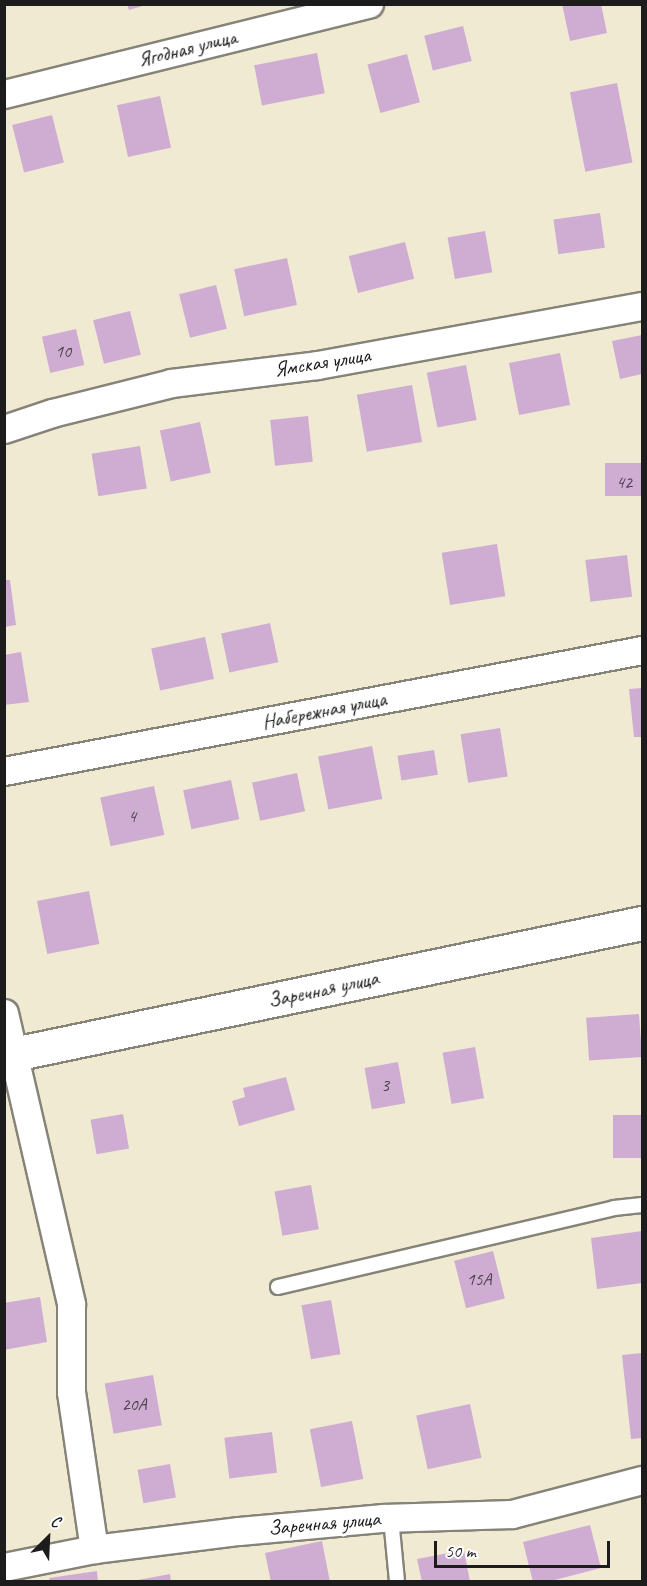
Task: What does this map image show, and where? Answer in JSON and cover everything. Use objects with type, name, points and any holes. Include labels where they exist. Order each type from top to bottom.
[{"type":"street","name":"Ягодная улица","points":[[4,94],[369,4]]},
{"type":"street","name":"Ямская улица","points":[[4,429],[51,413],[171,383],[317,365],[642,306]]},
{"type":"street","name":"Набережная улица","points":[[4,771],[642,650]]},
{"type":"street","name":"Заречная улица","points":[[9,1055],[642,923]]},
{"type":"street","points":[[4,1013],[9,1055],[71,1304],[71,1392],[94,1549]]},
{"type":"street","name":"Заречная улица","points":[[4,1567],[94,1549],[239,1531],[391,1518],[512,1514],[642,1480]]},
{"type":"lane","points":[[278,1287],[603,1211],[642,1205]]},
{"type":"lane","points":[[391,1518],[397,1581]]},
{"type":"building","points":[[127,4],[146,4],[146,5],[129,10]]},
{"type":"building","points":[[562,4],[601,4],[607,33],[570,41]]},
{"type":"building","points":[[463,26],[472,61],[433,71],[424,36]]},
{"type":"building","points":[[317,53],[325,93],[262,105],[254,65]]},
{"type":"building","points":[[407,54],[420,102],[380,113],[367,65]]},
{"type":"building","points":[[617,83],[632,163],[585,172],[570,92]]},
{"type":"building","points":[[160,96],[171,148],[128,157],[117,105]]},
{"type":"building","points":[[52,115],[64,163],[24,172],[12,125]]},
{"type":"building","points":[[600,213],[605,248],[558,254],[553,220]]},
{"type":"building","points":[[485,231],[492,272],[455,279],[448,238]]},
{"type":"building","points":[[405,242],[414,279],[358,293],[349,256]]},
{"type":"building","points":[[287,258],[297,305],[244,316],[234,269]]},
{"type":"building","points":[[216,285],[227,329],[190,338],[179,294]]},
{"type":"building","points":[[130,311],[141,355],[104,364],[93,320]]},
{"type":"building","points":[[76,329],[84,365],[50,373],[42,337]]},
{"type":"building","points":[[642,335],[642,374],[620,379],[612,341]]},
{"type":"building","points":[[560,353],[570,405],[519,415],[509,363]]},
{"type":"building","points":[[466,365],[477,420],[437,428],[427,373]]},
{"type":"building","points":[[412,385],[422,442],[367,452],[357,395]]},
{"type":"building","points":[[308,416],[313,462],[275,466],[270,420]]},
{"type":"building","points":[[200,422],[211,473],[171,481],[160,431]]},
{"type":"building","points":[[140,446],[147,488],[98,496],[92,454]]},
{"type":"building","points":[[605,463],[642,463],[642,496],[605,496]]},
{"type":"building","points":[[497,544],[505,596],[450,605],[442,553]]},
{"type":"building","points":[[627,555],[632,597],[590,602],[585,560]]},
{"type":"building","points":[[4,580],[10,580],[16,625],[4,627]]},
{"type":"building","points":[[270,623],[278,662],[229,673],[221,633]]},
{"type":"building","points":[[205,637],[214,679],[160,690],[151,648]]},
{"type":"building","points":[[21,652],[29,702],[4,705],[4,655]]},
{"type":"building","points":[[642,688],[642,737],[634,737],[629,689]]},
{"type":"building","points":[[500,728],[508,776],[468,783],[460,734]]},
{"type":"building","points":[[372,746],[382,799],[328,810],[318,756]]},
{"type":"building","points":[[434,750],[438,775],[401,780],[397,756]]},
{"type":"building","points":[[297,773],[305,811],[260,821],[252,783]]},
{"type":"building","points":[[231,780],[239,819],[191,829],[183,790]]},
{"type":"building","points":[[154,786],[164,835],[111,846],[100,797]]},
{"type":"building","points":[[89,891],[99,944],[47,954],[37,901]]},
{"type":"building","points":[[639,1014],[642,1057],[589,1061],[586,1018]]},
{"type":"building","points":[[475,1047],[484,1098],[452,1104],[443,1053]]},
{"type":"building","points":[[398,1062],[405,1103],[372,1109],[365,1068]]},
{"type":"building","points":[[286,1077],[295,1110],[239,1126],[232,1101],[245,1097],[243,1088]]},
{"type":"building","points":[[123,1114],[129,1148],[97,1154],[91,1120]]},
{"type":"building","points":[[613,1115],[642,1115],[642,1158],[613,1158]]},
{"type":"building","points":[[311,1185],[319,1229],[282,1236],[275,1191]]},
{"type":"building","points":[[642,1231],[642,1283],[597,1289],[591,1238]]},
{"type":"building","points":[[493,1251],[505,1299],[466,1308],[454,1261]]},
{"type":"building","points":[[40,1297],[47,1342],[4,1350],[4,1303]]},
{"type":"building","points":[[331,1300],[341,1354],[311,1359],[301,1305]]},
{"type":"building","points":[[642,1353],[642,1438],[631,1439],[622,1355]]},
{"type":"building","points":[[153,1375],[162,1425],[114,1434],[105,1384]]},
{"type":"building","points":[[470,1404],[481,1458],[428,1469],[416,1415]]},
{"type":"building","points":[[352,1421],[363,1479],[321,1487],[310,1429]]},
{"type":"building","points":[[272,1432],[277,1473],[229,1479],[224,1438]]},
{"type":"building","points":[[170,1464],[176,1497],[143,1503],[138,1470]]},
{"type":"building","points":[[590,1525],[601,1568],[547,1582],[533,1582],[523,1542]]},
{"type":"building","points":[[322,1541],[330,1582],[271,1582],[265,1553]]},
{"type":"building","points":[[464,1550],[470,1582],[422,1582],[417,1559]]},
{"type":"building","points":[[97,1571],[98,1582],[50,1582],[49,1578]]},
{"type":"building","points":[[170,1574],[171,1582],[138,1582],[138,1580]]}]
